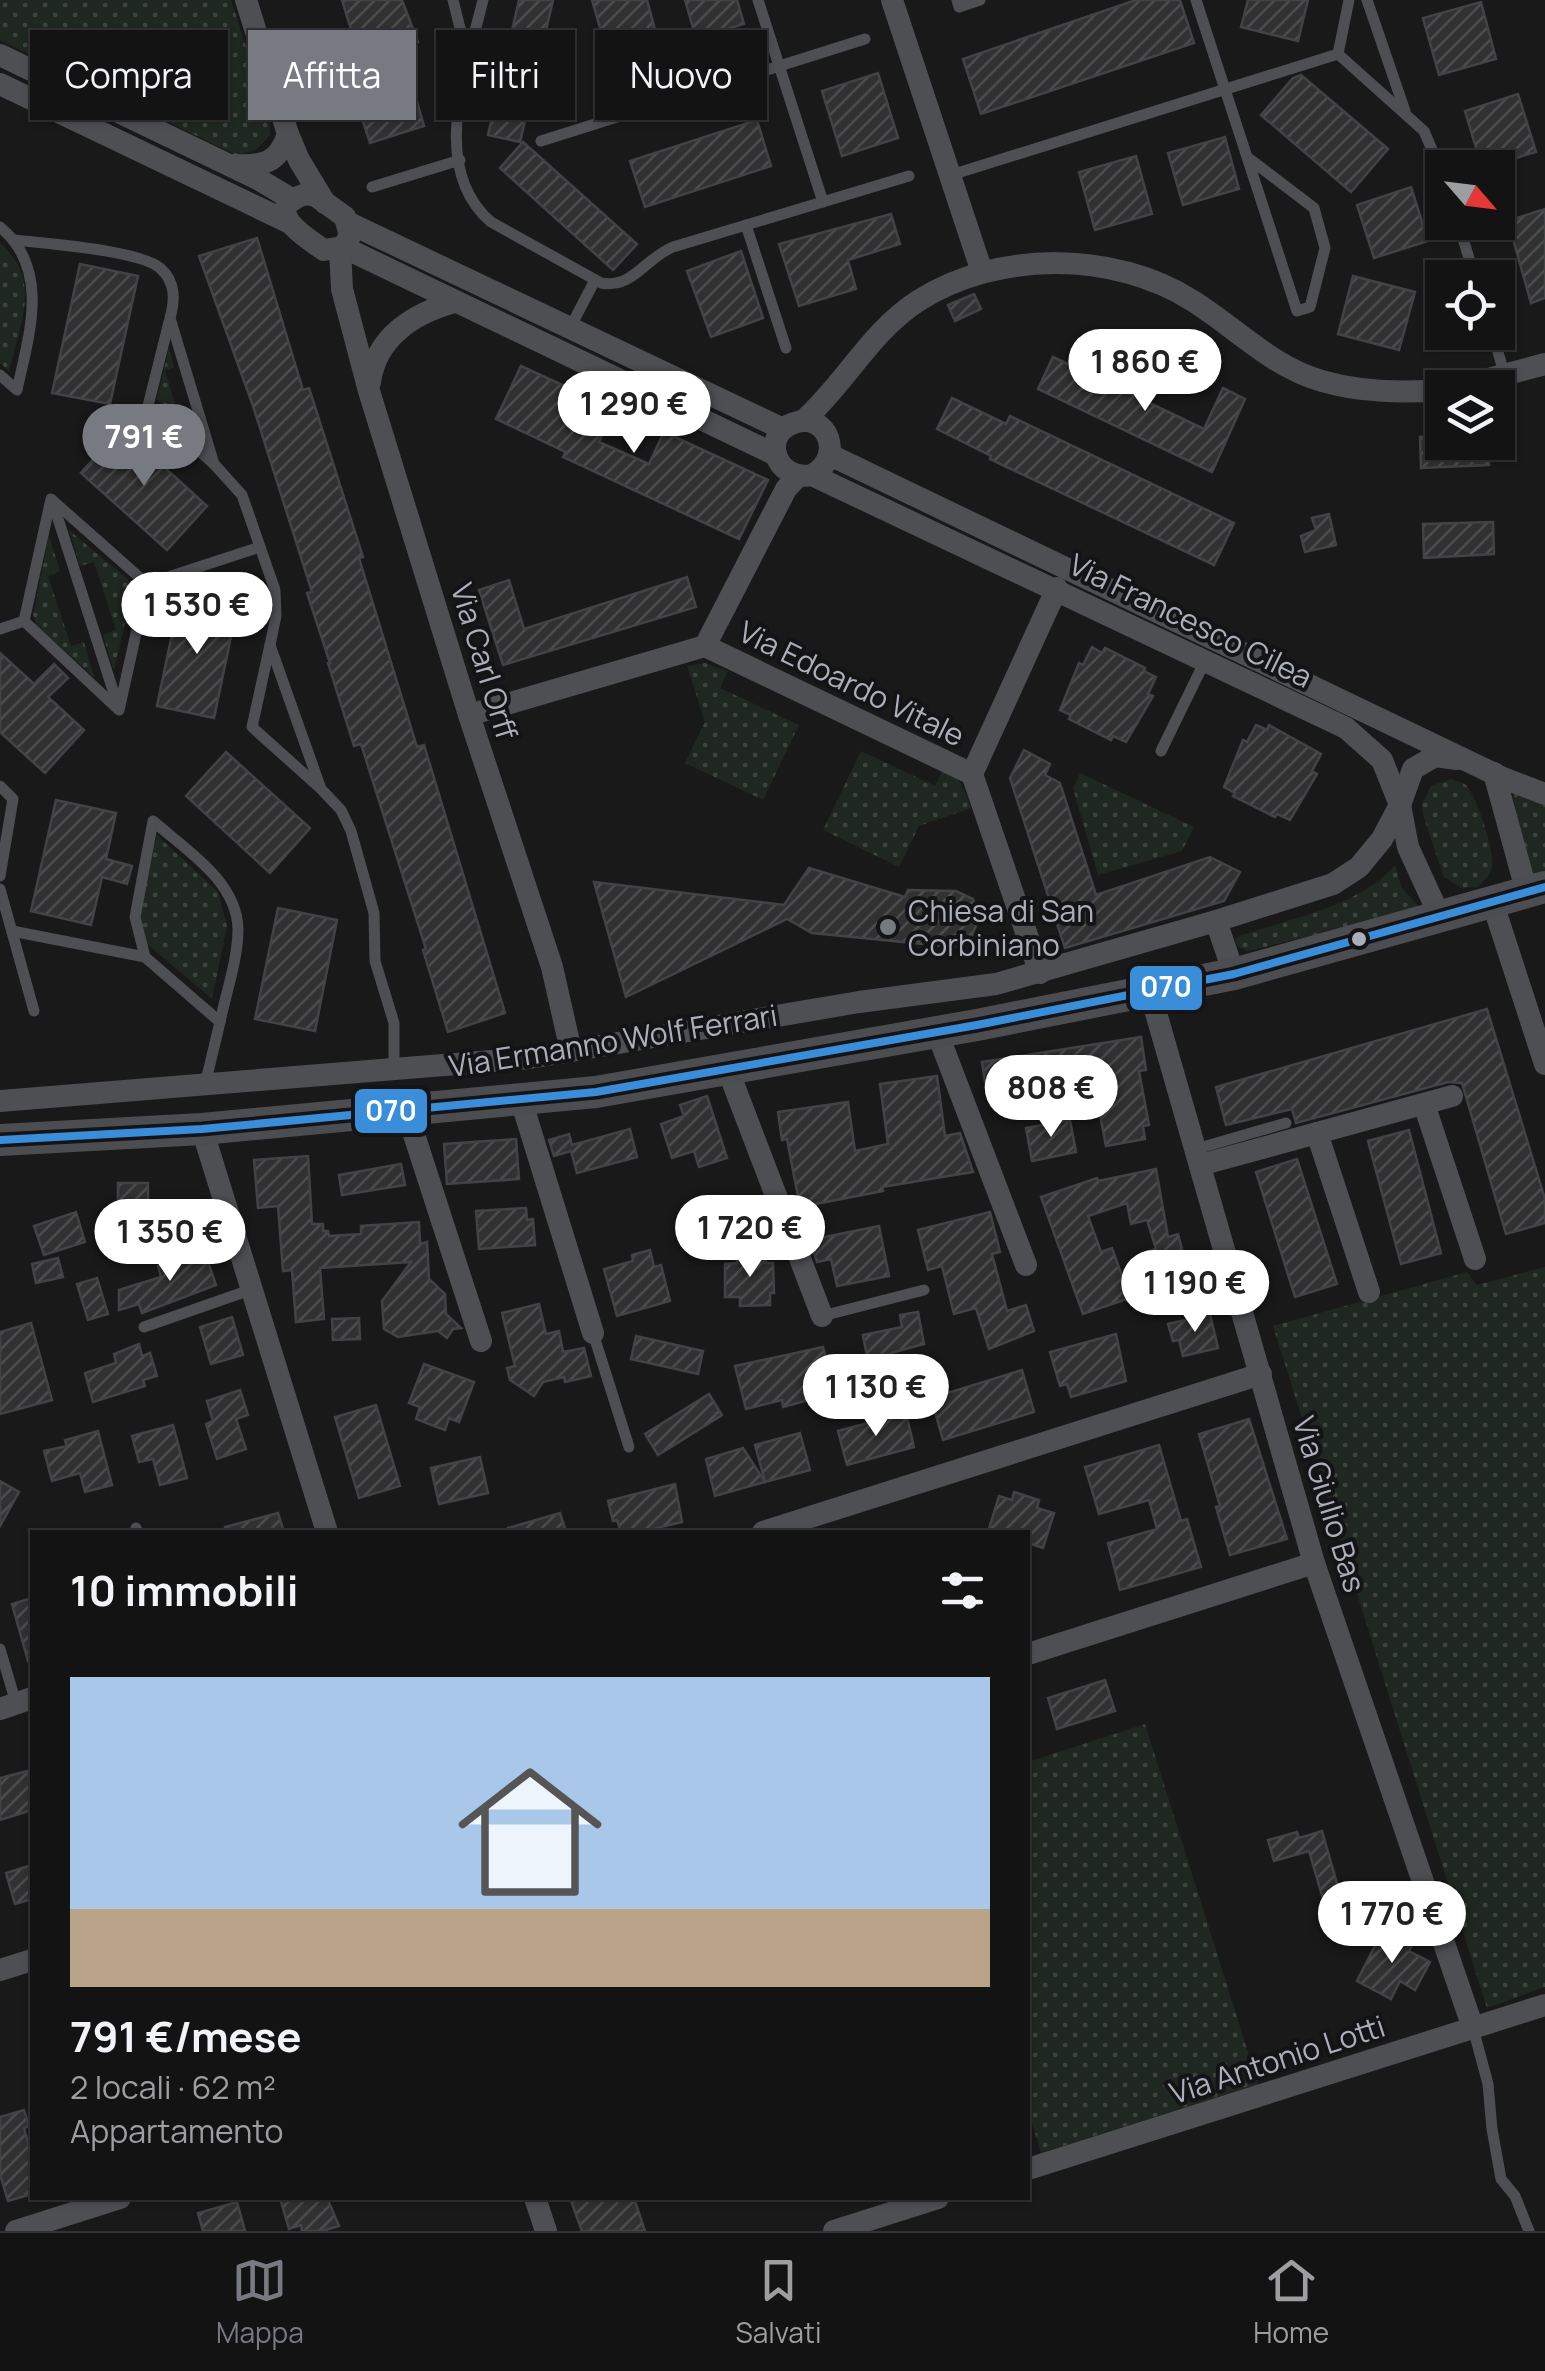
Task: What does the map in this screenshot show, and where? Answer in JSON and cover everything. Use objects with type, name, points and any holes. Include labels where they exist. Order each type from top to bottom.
[{"type":"street","points":[[246,0],[288,134],[326,203]]},
{"type":"street","points":[[892,0],[982,272]]},
{"type":"street","name":"Via Francesco Cilea","points":[[0,55],[229,164],[292,206],[295,231],[456,302],[791,473],[1057,588],[1346,728],[1382,760],[1400,805],[1408,846],[1441,919]]},
{"type":"street","name":"Via Francesco Cilea","points":[[0,84],[292,206]]},
{"type":"street","points":[[229,164],[258,166],[269,162],[280,153],[288,134]]},
{"type":"street","points":[[292,206],[299,160]]},
{"type":"street","name":"Via Francesco Cilea","points":[[292,206],[311,194],[348,222],[570,328],[803,426]]},
{"type":"street","points":[[333,247],[350,236],[348,222]]},
{"type":"street","name":"Via Carl Orff","points":[[333,247],[369,391],[548,952],[572,1051]]},
{"type":"street","points":[[791,473],[775,446],[803,426],[872,339],[896,317],[920,299],[982,272],[1034,264],[1119,269],[1155,280],[1190,299],[1277,362],[1321,381],[1386,392],[1425,391]]},
{"type":"street","points":[[369,391],[377,354],[388,340],[419,315],[456,302]]},
{"type":"street","points":[[1515,373],[1545,364]]},
{"type":"street","points":[[791,473],[820,470],[830,455],[831,446],[803,426]]},
{"type":"street","name":"Via Francesco Cilea","points":[[830,455],[1465,760],[1545,794]]},
{"type":"street","points":[[470,715],[705,646],[791,473]]},
{"type":"street","points":[[1040,973],[972,774],[1057,588]]},
{"type":"street","name":"Via Edoardo Vitale","points":[[705,646],[972,774]]},
{"type":"street","name":"Via Ermanno Wolf Ferrari","points":[[0,1101],[494,1062],[859,1002],[996,984],[1333,884],[1359,867],[1382,839],[1413,769],[1436,756],[1465,760]]},
{"type":"street","points":[[1494,773],[1536,890]]},
{"type":"street","name":"Via Ermanno Wolf Ferrari","points":[[0,1140],[202,1129],[596,1092],[937,1032],[1234,974],[1536,890]]},
{"type":"street","points":[[1493,904],[1545,1064]]},
{"type":"street","points":[[1216,921],[1234,974]]},
{"type":"street","name":"Via Giulio Bas","points":[[1150,992],[1314,1562],[1473,2028]]},
{"type":"street","points":[[937,1032],[1026,1265]]},
{"type":"street","points":[[728,1070],[822,1316]]},
{"type":"street","points":[[1198,1157],[1318,1133],[1452,1096]]},
{"type":"street","points":[[521,1100],[592,1334]]},
{"type":"street","points":[[1424,1104],[1474,1259]]},
{"type":"street","points":[[406,1110],[481,1341]]},
{"type":"street","points":[[202,1129],[326,1530]]},
{"type":"street","points":[[1318,1133],[1369,1292]]},
{"type":"street","points":[[769,1530],[1261,1374]]},
{"type":"street","points":[[1030,1653],[1314,1562]]},
{"type":"street","points":[[0,1970],[30,1961]]},
{"type":"street","name":"Via Antonio Lotti","points":[[1030,2168],[1545,2005]]},
{"type":"street","points":[[16,2231],[114,2200]]},
{"type":"street","points":[[537,2200],[546,2231]]},
{"type":"street","points":[[834,2231],[932,2200]]},
{"type":"lane","points":[[453,0],[460,30]]},
{"type":"lane","points":[[475,30],[482,0]]},
{"type":"lane","points":[[758,0],[823,202]]},
{"type":"lane","points":[[957,0],[959,7],[980,0]]},
{"type":"lane","points":[[1196,0],[1297,311],[1310,307],[1326,248],[1314,208],[1247,156]]},
{"type":"lane","points":[[1203,20],[1208,0]]},
{"type":"lane","points":[[1338,54],[1349,0]]},
{"type":"lane","points":[[1366,0],[1406,115]]},
{"type":"lane","points":[[541,141],[865,40]]},
{"type":"lane","points":[[950,175],[1338,54]]},
{"type":"lane","points":[[1338,54],[1424,131],[1432,150]]},
{"type":"lane","points":[[456,120],[455,140],[469,192],[484,216],[609,285],[626,282],[664,250],[909,176]]},
{"type":"lane","points":[[372,187],[460,160]]},
{"type":"lane","points":[[746,225],[786,348]]},
{"type":"lane","points":[[0,227],[16,240],[148,261],[160,269],[172,286],[174,302],[148,406],[238,489],[260,547],[278,603],[252,727],[321,789],[348,824],[372,906],[374,961],[395,1030],[394,1070]]},
{"type":"lane","points":[[0,374],[17,390],[33,314],[33,286],[16,240]]},
{"type":"lane","points":[[570,328],[595,280]]},
{"type":"lane","points":[[170,318],[214,464]]},
{"type":"lane","points":[[52,499],[146,584]]},
{"type":"lane","points":[[24,621],[52,499]]},
{"type":"lane","points":[[52,499],[120,710]]},
{"type":"lane","points":[[146,584],[260,547]]},
{"type":"lane","points":[[120,710],[146,584]]},
{"type":"lane","points":[[24,621],[120,710]]},
{"type":"lane","points":[[0,629],[24,621]]},
{"type":"lane","points":[[270,645],[321,789]]},
{"type":"lane","points":[[1161,751],[1206,660]]},
{"type":"lane","points":[[0,786],[13,799],[0,876]]},
{"type":"lane","points":[[145,957],[135,916],[153,821],[217,879],[233,903],[238,936],[205,1084]]},
{"type":"lane","points":[[0,890],[34,1011]]},
{"type":"lane","points":[[12,931],[145,957],[220,1022]]},
{"type":"lane","points":[[1198,1157],[1286,1123]]},
{"type":"lane","points":[[144,1327],[250,1290]]},
{"type":"lane","points":[[822,1316],[924,1290]]},
{"type":"lane","points":[[592,1334],[630,1447]]},
{"type":"lane","points":[[0,1649],[16,1703]]},
{"type":"lane","points":[[1473,2028],[1488,2084],[1501,2179],[1515,2196],[1529,2231]]},
{"type":"shaded area","points":[[0,0],[231,0],[248,52],[248,120],[270,120],[270,135],[257,149],[238,156],[164,120],[228,120],[228,30],[30,30],[30,55],[0,40]]},
{"type":"shaded area","points":[[0,243],[13,257],[25,288],[9,371],[0,363]]},
{"type":"shaded area","points":[[169,348],[174,367],[165,371],[180,420],[192,417],[197,437],[157,399]]},
{"type":"shaded area","points":[[69,530],[130,581],[132,592],[114,671],[103,635],[116,630],[94,562],[80,566]]},
{"type":"shaded area","points":[[49,536],[60,571],[48,576],[71,646],[84,642],[94,677],[37,626],[33,615]]},
{"type":"shaded area","points":[[705,663],[728,671],[720,688],[799,725],[763,800],[685,763],[705,722],[687,666]]},
{"type":"shaded area","points":[[861,751],[935,786],[943,769],[949,772],[958,780],[971,808],[919,826],[899,867],[823,830]]},
{"type":"shaded area","points":[[1080,773],[1194,827],[1182,851],[1098,875],[1073,788]]},
{"type":"shaded area","points":[[1451,779],[1470,791],[1488,838],[1492,868],[1478,887],[1461,888],[1444,877],[1423,815],[1422,804],[1431,786]]},
{"type":"shaded area","points":[[1515,794],[1545,802],[1545,880],[1532,884],[1513,797]]},
{"type":"shaded area","points":[[157,835],[218,892],[227,926],[212,999],[146,943],[138,916]]},
{"type":"shaded area","points":[[1395,865],[1402,888],[1422,910],[1247,951],[1237,946],[1239,936],[1344,901],[1381,879]]},
{"type":"shaded area","points":[[1545,1267],[1545,1987],[1487,2008],[1273,1326],[1467,1272],[1477,1285]]},
{"type":"shaded area","points":[[1145,1724],[1258,2084],[1041,2153],[1030,2117],[1030,1761]]},
{"type":"building","points":[[342,0],[402,0],[413,30],[351,30]]},
{"type":"building","points":[[519,0],[553,0],[546,30],[512,30]]},
{"type":"building","points":[[592,0],[647,0],[655,30],[601,30]]},
{"type":"building","points":[[685,0],[737,0],[744,24],[723,30],[694,30]]},
{"type":"building","points":[[1136,0],[1180,0],[1194,43],[981,114],[963,59]]},
{"type":"building","points":[[1248,0],[1308,0],[1298,41],[1241,27]]},
{"type":"building","points":[[1481,2],[1496,59],[1439,75],[1423,18]]},
{"type":"building","points":[[878,73],[898,138],[842,156],[822,91]]},
{"type":"building","points":[[1301,75],[1388,149],[1351,192],[1261,115],[1293,78]]},
{"type":"building","points":[[1518,94],[1536,152],[1515,158],[1515,150],[1477,150],[1465,111]]},
{"type":"building","points":[[416,99],[424,126],[370,143],[363,120],[416,120]]},
{"type":"building","points":[[491,120],[525,120],[520,142],[488,135]]},
{"type":"building","points":[[757,120],[771,166],[645,207],[630,161]]},
{"type":"building","points":[[1225,137],[1239,189],[1183,205],[1168,153]]},
{"type":"building","points":[[523,142],[637,244],[613,270],[500,168]]},
{"type":"building","points":[[1136,156],[1152,214],[1095,230],[1079,172]]},
{"type":"building","points":[[1411,187],[1428,241],[1374,258],[1357,205]]},
{"type":"building","points":[[1545,209],[1545,298],[1531,303],[1513,240],[1515,219]]},
{"type":"building","points":[[891,214],[900,244],[848,260],[856,289],[799,306],[779,244]]},
{"type":"building","points":[[257,238],[303,390],[309,388],[363,557],[359,558],[417,747],[424,745],[505,1013],[448,1032],[361,744],[354,746],[328,663],[307,593],[312,592],[253,406],[199,256]]},
{"type":"building","points":[[741,251],[763,318],[711,337],[687,271]]},
{"type":"building","points":[[80,264],[138,276],[110,404],[52,393]]},
{"type":"building","points":[[1353,276],[1415,292],[1399,350],[1338,334]]},
{"type":"building","points":[[974,294],[981,309],[955,321],[948,305]]},
{"type":"building","points":[[1053,357],[1204,429],[1223,388],[1245,399],[1212,472],[1038,389]]},
{"type":"building","points":[[521,366],[582,394],[579,402],[611,416],[599,442],[649,464],[664,432],[768,480],[739,539],[563,457],[566,452],[496,419]]},
{"type":"building","points":[[952,398],[1006,424],[1010,416],[1234,523],[1214,565],[990,459],[991,456],[937,429]]},
{"type":"building","points":[[121,428],[207,506],[167,550],[81,473]]},
{"type":"building","points":[[1420,437],[1425,437],[1425,460],[1489,460],[1489,465],[1421,468]]},
{"type":"building","points":[[1329,514],[1336,545],[1305,552],[1301,536],[1316,530],[1312,518]]},
{"type":"building","points":[[1493,522],[1494,554],[1424,558],[1423,524]]},
{"type":"building","points":[[687,577],[696,607],[503,665],[479,590],[509,580],[524,629]]},
{"type":"building","points":[[180,596],[237,608],[214,718],[157,706]]},
{"type":"building","points":[[1092,647],[1102,653],[1105,648],[1156,677],[1148,694],[1153,696],[1126,742],[1113,736],[1111,740],[1069,719],[1071,715],[1060,710],[1079,663],[1083,665]]},
{"type":"building","points":[[0,653],[34,684],[54,664],[68,678],[48,697],[84,730],[45,773],[0,732]]},
{"type":"building","points":[[1256,725],[1267,730],[1269,725],[1321,754],[1312,771],[1317,774],[1290,820],[1277,814],[1275,817],[1233,796],[1235,793],[1224,787],[1243,740],[1247,742]]},
{"type":"building","points":[[1024,750],[1050,764],[1045,775],[1060,783],[1096,895],[1210,857],[1240,872],[1224,901],[1065,948],[1010,778]]},
{"type":"building","points":[[226,752],[310,828],[270,873],[186,796]]},
{"type":"building","points":[[56,800],[116,813],[106,859],[132,866],[127,884],[102,877],[91,925],[31,911]]},
{"type":"building","name":"Chiesa di San Corbiniano","points":[[809,868],[905,897],[908,890],[956,891],[973,899],[978,921],[969,943],[953,947],[812,933],[787,919],[626,997],[594,882],[784,905]]},
{"type":"building","points":[[278,908],[337,920],[315,1031],[255,1019]]},
{"type":"building","points":[[1487,1009],[1545,1199],[1545,1223],[1506,1234],[1462,1083],[1448,1082],[1296,1123],[1292,1109],[1226,1125],[1216,1087]]},
{"type":"building","points":[[1141,1037],[1146,1070],[1139,1071],[1149,1125],[1143,1126],[1145,1139],[1106,1146],[1093,1078],[987,1095],[982,1062]]},
{"type":"building","points":[[937,1076],[945,1136],[960,1133],[973,1172],[882,1187],[883,1191],[800,1207],[778,1112],[848,1102],[855,1151],[888,1144],[880,1084]]},
{"type":"building","points":[[707,1096],[727,1158],[699,1167],[694,1151],[672,1158],[661,1124],[684,1116],[680,1105]]},
{"type":"building","points":[[1070,1120],[1076,1152],[1032,1161],[1026,1128]]},
{"type":"building","points":[[630,1129],[637,1157],[577,1173],[571,1151],[554,1156],[549,1140],[569,1134],[572,1145]]},
{"type":"building","points":[[1409,1130],[1441,1253],[1401,1264],[1368,1141]]},
{"type":"building","points":[[516,1139],[519,1179],[447,1184],[444,1144]]},
{"type":"building","points":[[308,1156],[312,1224],[323,1224],[323,1231],[328,1231],[329,1236],[361,1234],[361,1226],[419,1222],[420,1244],[427,1242],[429,1279],[445,1294],[446,1314],[461,1328],[453,1329],[447,1338],[438,1331],[398,1337],[384,1329],[382,1301],[411,1262],[320,1268],[324,1319],[296,1322],[292,1270],[283,1271],[278,1206],[258,1208],[254,1160]]},
{"type":"building","points":[[1297,1159],[1337,1284],[1295,1297],[1256,1172]]},
{"type":"building","points":[[401,1164],[405,1185],[342,1195],[339,1175]]},
{"type":"building","points":[[1156,1169],[1168,1237],[1178,1234],[1190,1280],[1155,1289],[1146,1252],[1156,1249],[1147,1220],[1131,1224],[1127,1203],[1088,1216],[1101,1252],[1112,1248],[1130,1298],[1083,1314],[1041,1197],[1097,1178],[1098,1181]]},
{"type":"building","points":[[118,1183],[148,1183],[148,1206],[175,1206],[175,1240],[118,1240]]},
{"type":"building","points":[[526,1208],[527,1220],[533,1219],[535,1245],[479,1249],[476,1211]]},
{"type":"building","points":[[76,1212],[85,1242],[44,1255],[34,1226]]},
{"type":"building","points":[[990,1212],[1000,1252],[992,1254],[1007,1311],[1026,1305],[1034,1331],[989,1349],[976,1308],[954,1314],[942,1266],[928,1270],[918,1230]]},
{"type":"building","points":[[879,1226],[889,1276],[837,1286],[831,1259],[817,1262],[810,1240]]},
{"type":"building","points":[[204,1250],[216,1285],[142,1313],[139,1304],[119,1310],[119,1290],[161,1277],[158,1266]]},
{"type":"building","points":[[650,1250],[654,1267],[661,1265],[670,1301],[617,1316],[604,1269],[633,1261],[632,1255]]},
{"type":"building","points":[[766,1254],[766,1263],[773,1263],[774,1293],[770,1293],[770,1305],[740,1306],[740,1297],[725,1297],[725,1264],[737,1263],[737,1255]]},
{"type":"building","points":[[58,1258],[63,1277],[36,1283],[32,1264]]},
{"type":"building","points":[[97,1278],[108,1314],[88,1320],[77,1284]]},
{"type":"building","points":[[539,1304],[546,1334],[559,1331],[563,1352],[584,1348],[591,1376],[543,1382],[534,1396],[510,1380],[507,1368],[515,1366],[502,1313]]},
{"type":"building","points":[[918,1312],[924,1344],[891,1353],[895,1368],[870,1373],[863,1335],[902,1327],[900,1315]]},
{"type":"building","points":[[1210,1314],[1218,1348],[1183,1356],[1179,1340],[1173,1341],[1168,1324]]},
{"type":"building","points":[[232,1317],[243,1355],[211,1364],[200,1327]]},
{"type":"building","points":[[359,1318],[360,1339],[333,1340],[332,1319]]},
{"type":"building","points":[[31,1323],[52,1400],[0,1414],[0,1332]]},
{"type":"building","points":[[1116,1334],[1126,1381],[1071,1397],[1067,1384],[1060,1386],[1050,1352]]},
{"type":"building","points":[[636,1336],[703,1351],[698,1374],[631,1359]]},
{"type":"building","points":[[139,1344],[142,1356],[150,1353],[157,1376],[143,1380],[145,1386],[93,1402],[85,1373],[116,1363],[114,1354]]},
{"type":"building","points":[[823,1347],[835,1393],[783,1407],[782,1400],[746,1409],[735,1366]]},
{"type":"building","points":[[424,1364],[474,1382],[459,1422],[449,1418],[445,1430],[416,1419],[420,1407],[409,1403]]},
{"type":"building","points":[[1022,1370],[1034,1412],[943,1440],[931,1398]]},
{"type":"building","points":[[240,1390],[248,1415],[236,1419],[246,1449],[217,1459],[206,1424],[213,1421],[207,1401]]},
{"type":"building","points":[[709,1394],[722,1415],[658,1455],[645,1434]]},
{"type":"building","points":[[376,1405],[400,1486],[359,1498],[335,1417]]},
{"type":"building","points":[[906,1413],[914,1447],[847,1465],[838,1431]]},
{"type":"building","points":[[1249,1419],[1287,1539],[1230,1555],[1199,1434]]},
{"type":"building","points":[[173,1425],[187,1478],[160,1485],[153,1459],[139,1462],[132,1436]]},
{"type":"building","points":[[98,1431],[112,1485],[85,1492],[80,1473],[52,1481],[44,1451],[67,1446],[65,1440]]},
{"type":"building","points":[[800,1433],[810,1470],[765,1482],[755,1445]]},
{"type":"building","points":[[1159,1445],[1181,1521],[1187,1519],[1201,1567],[1120,1590],[1108,1543],[1157,1529],[1149,1500],[1099,1514],[1085,1467]]},
{"type":"building","points":[[743,1448],[765,1482],[715,1496],[706,1459]]},
{"type":"building","points":[[480,1457],[488,1493],[439,1504],[431,1468]]},
{"type":"building","points":[[0,1481],[19,1492],[0,1526]]},
{"type":"building","points":[[675,1484],[682,1522],[649,1530],[620,1530],[617,1520],[613,1521],[608,1501]]},
{"type":"building","points":[[1014,1492],[1039,1500],[1037,1508],[1054,1513],[1043,1548],[1030,1544],[1030,1530],[989,1530],[999,1496],[1012,1500]]},
{"type":"building","points":[[278,1513],[283,1530],[226,1530],[225,1527]]},
{"type":"building","points":[[560,1513],[565,1530],[508,1530]]},
{"type":"building","points":[[30,1599],[30,1660],[28,1661],[12,1604]]},
{"type":"building","points":[[1105,1680],[1115,1711],[1057,1729],[1048,1698]]},
{"type":"building","points":[[27,1771],[30,1811],[0,1820],[0,1778]]},
{"type":"building","points":[[1322,1831],[1340,1894],[1323,1899],[1309,1851],[1274,1861],[1268,1840],[1297,1832],[1299,1838]]},
{"type":"building","points":[[30,1866],[30,1900],[15,1904],[6,1873]]},
{"type":"building","points":[[1356,1901],[1359,1916],[1338,1921],[1335,1906]]},
{"type":"building","points":[[1383,1930],[1412,1945],[1409,1951],[1430,1962],[1415,1990],[1400,1981],[1391,1999],[1357,1981]]},
{"type":"building","points":[[24,2110],[29,2126],[24,2128],[30,2150],[30,2195],[8,2201],[0,2174],[0,2117]]},
{"type":"building","points":[[281,2200],[328,2200],[339,2226],[322,2231],[302,2231],[301,2225],[289,2229]]},
{"type":"building","points":[[571,2200],[635,2200],[645,2231],[582,2231]]},
{"type":"building","points":[[237,2202],[245,2231],[203,2231],[198,2213]]},
{"type":"transit line","name":"070","points":[[0,1140],[202,1129],[596,1092],[977,1025],[1234,974],[1545,887]]},
{"type":"place","name":"Chiesa di San Corbiniano","points":[[888,927]]}]
